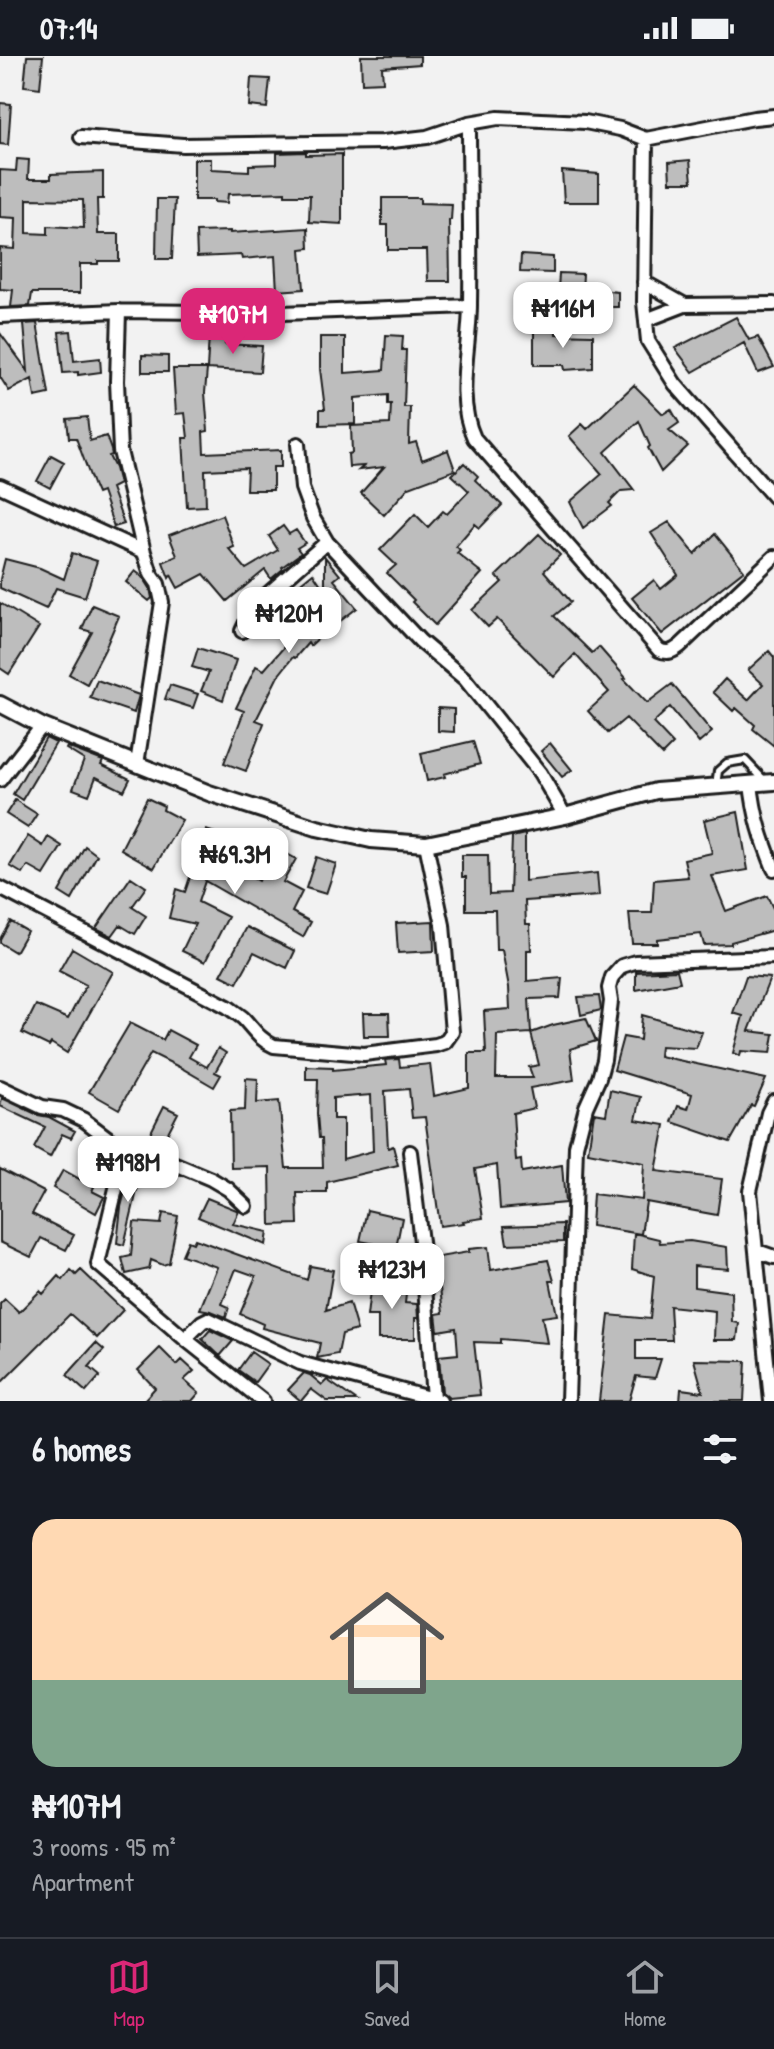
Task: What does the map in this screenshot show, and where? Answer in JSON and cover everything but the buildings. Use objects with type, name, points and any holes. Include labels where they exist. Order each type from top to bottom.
[{"type":"street","points":[[81,137],[183,145],[383,142],[427,137],[469,123],[498,118],[585,122],[620,129],[646,139],[774,116]]},
{"type":"street","points":[[469,123],[470,306],[464,388],[468,424],[474,438],[659,650],[665,653],[680,646],[774,557]]},
{"type":"street","points":[[646,139],[644,282],[648,341],[675,384],[774,497]]},
{"type":"street","points":[[644,282],[685,305]]},
{"type":"street","points":[[646,320],[685,305],[774,304]]},
{"type":"street","points":[[0,316],[119,311],[282,313],[470,306]]},
{"type":"street","points":[[119,311],[117,381],[120,451],[144,552],[162,602],[137,764]]},
{"type":"street","points":[[298,444],[302,488],[313,518],[327,542],[420,641],[465,679],[540,773],[565,816]]},
{"type":"street","points":[[0,486],[144,552]]},
{"type":"street","points":[[242,631],[254,606],[327,542]]},
{"type":"street","points":[[0,704],[42,726],[209,793],[317,828],[371,840],[426,844],[565,816],[656,791],[770,782]]},
{"type":"street","points":[[0,780],[42,726]]},
{"type":"street","points":[[751,783],[754,813],[774,869]]},
{"type":"street","points":[[0,888],[228,1007],[244,1019],[264,1042],[274,1046],[364,1054],[436,1045],[445,1042],[452,1032],[443,925],[426,844]]},
{"type":"street","points":[[568,1401],[576,1146],[586,1107],[604,1060],[612,977],[622,966],[635,962],[774,957]]},
{"type":"street","points":[[0,1087],[42,1107],[63,1110],[84,1120],[125,1151],[142,1150],[211,1179],[228,1189],[246,1206]]},
{"type":"street","points":[[771,1401],[750,1191],[768,1113],[774,1101]]},
{"type":"street","points":[[125,1151],[98,1264],[261,1400]]},
{"type":"street","points":[[185,1339],[208,1319],[300,1363],[437,1400],[410,1152]]},
{"type":"street","points":[[757,1251],[774,1257]]},
{"type":"lane","points":[[716,786],[718,771],[727,763],[745,760],[770,782]]}]
